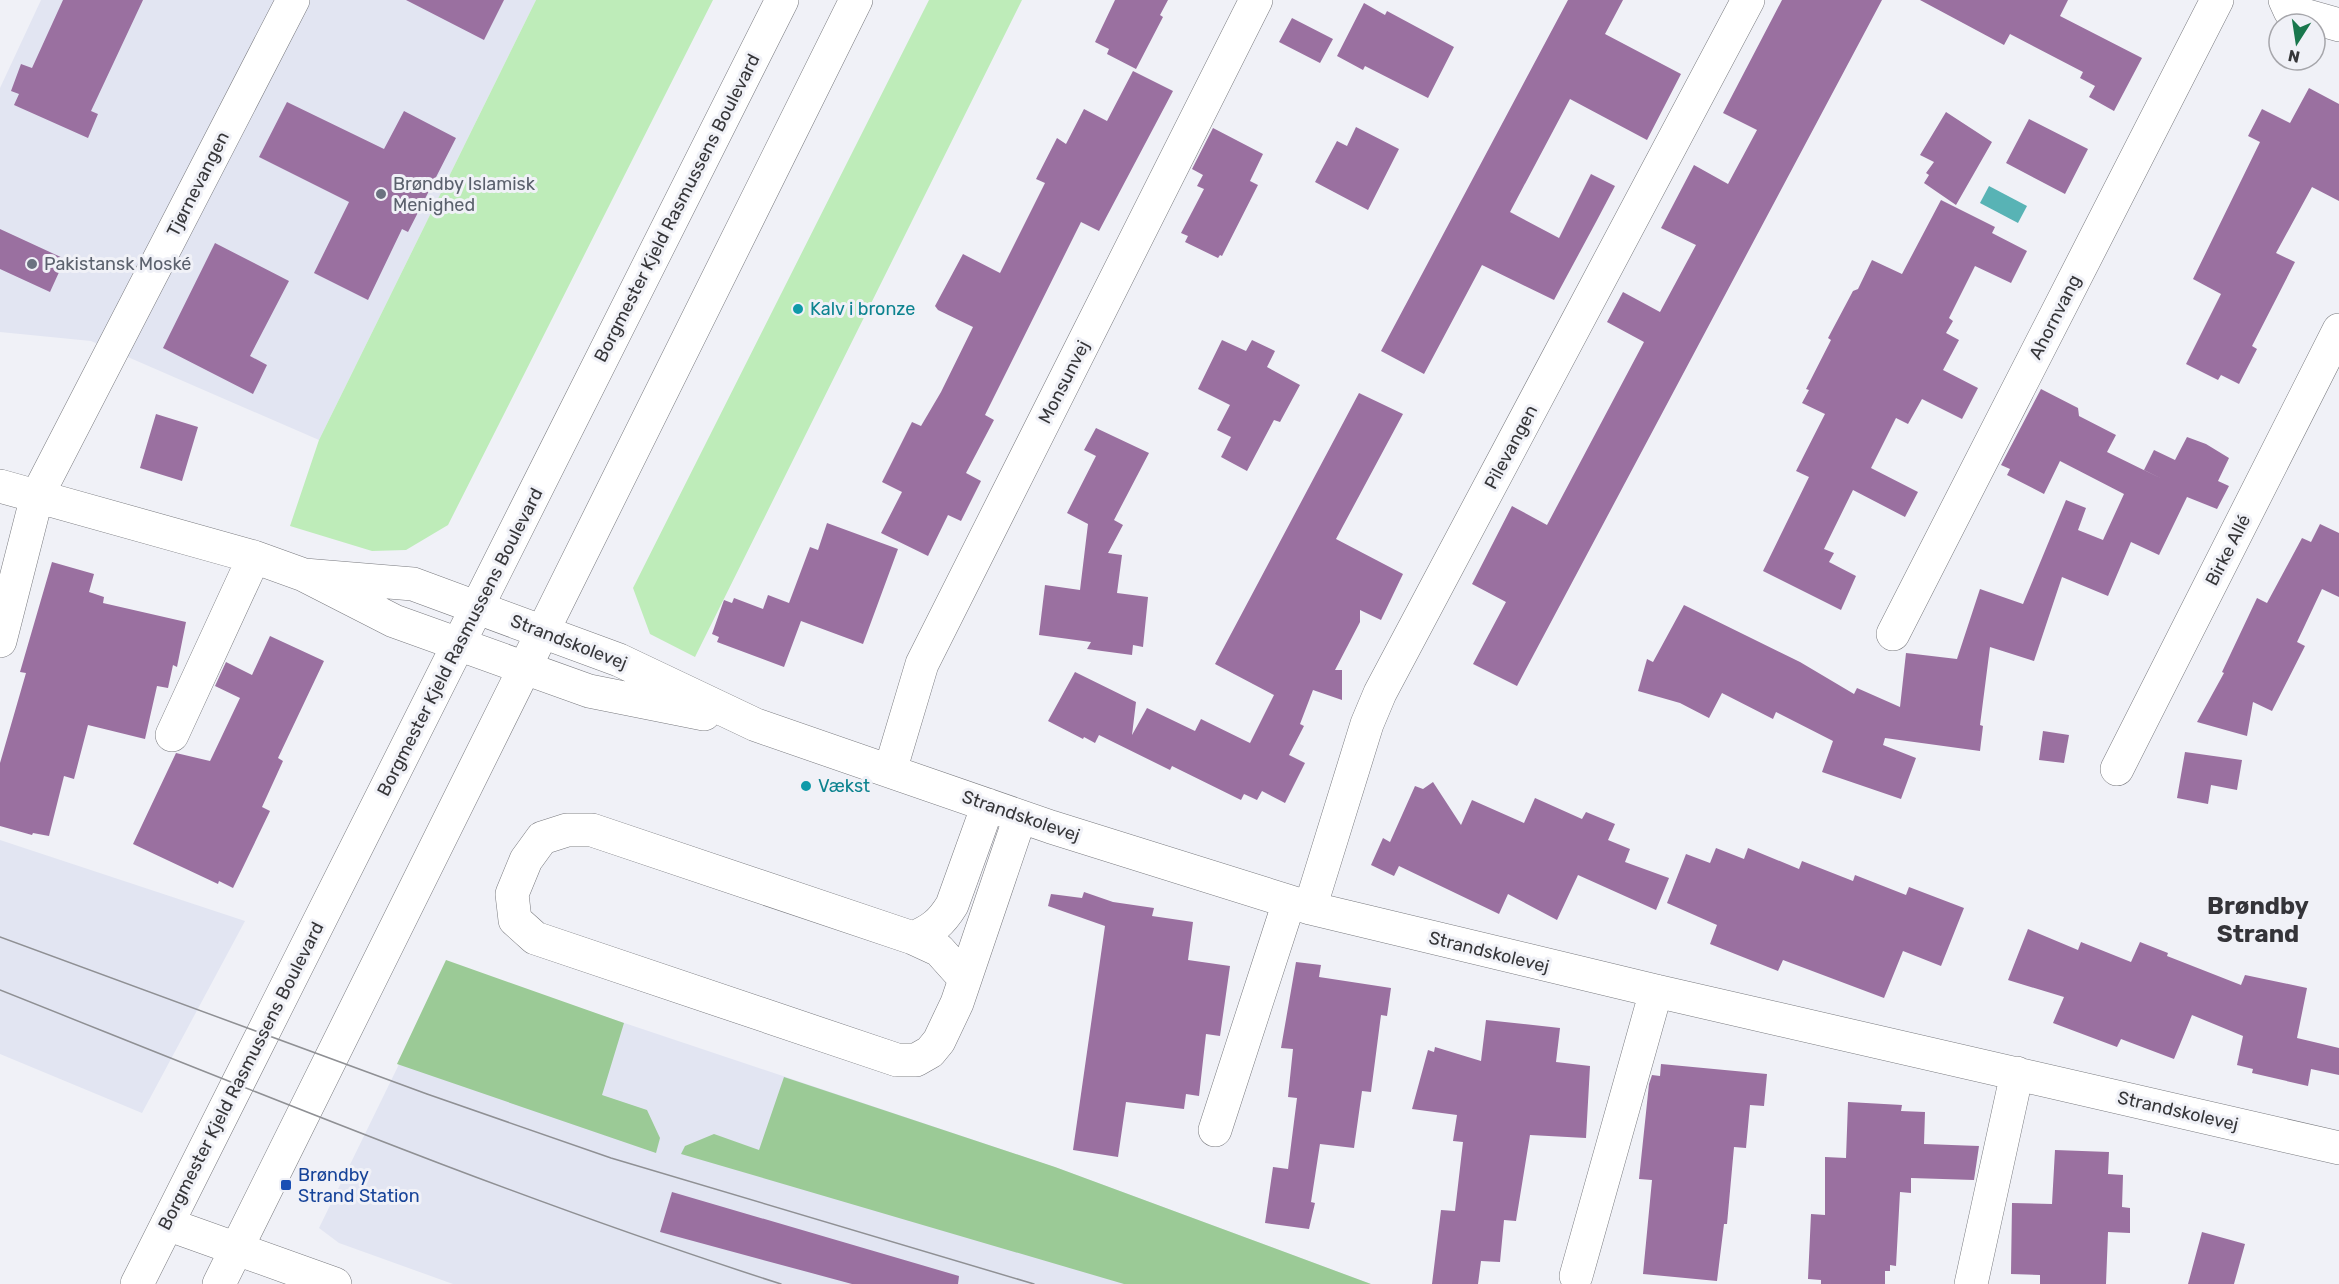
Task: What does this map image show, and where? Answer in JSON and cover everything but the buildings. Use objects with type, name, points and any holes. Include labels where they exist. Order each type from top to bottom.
[{"type":"street","name":"Tjørnevangen","points":[[37,496],[293,0]]},
{"type":"street","name":"Borgmester Kjeld Rasmussens Boulevard","points":[[137,1284],[782,0]]},
{"type":"street","points":[[227,1268],[856,0]]},
{"type":"street","name":"Monsunvej","points":[[890,771],[922,664],[1256,0]]},
{"type":"street","name":"Pilevangen","points":[[1299,905],[1380,693],[1748,0]]},
{"type":"street","name":"Ahornvang","points":[[1893,634],[2217,0]]},
{"type":"street","points":[[2284,0],[2290,11],[2339,24]]},
{"type":"street","name":"Birke Allé","points":[[2117,770],[2339,330]]},
{"type":"street","name":"Strandskolevej","points":[[0,486],[254,557],[304,575],[394,621],[590,691],[756,725]]},
{"type":"street","points":[[0,642],[37,496]]},
{"type":"street","points":[[172,735],[254,557]]},
{"type":"street","name":"Strandskolevej","points":[[304,575],[413,584],[619,660],[756,725],[1020,817],[1299,905],[1656,992],[2339,1148]]},
{"type":"street","points":[[913,938],[933,930],[944,919],[952,905],[988,805]]},
{"type":"street","points":[[964,979],[939,950],[913,938],[592,830],[567,830],[542,838],[526,860],[512,894],[515,920],[535,938],[897,1060],[916,1060],[930,1052],[939,1041],[957,1003],[1020,817]]},
{"type":"street","points":[[1215,1130],[1299,905]]},
{"type":"street","points":[[1576,1276],[1656,992]]},
{"type":"street","points":[[1971,1284],[2017,1073]]},
{"type":"street","points":[[167,1224],[227,1268],[264,1284]]},
{"type":"street","points":[[227,1268],[336,1284]]},
{"type":"shaded area","points":[[41,0],[536,0],[319,440],[91,341],[0,332],[0,88]]},
{"type":"shaded area","points":[[0,840],[245,921],[142,1113],[0,1054]]},
{"type":"shaded area","points":[[448,964],[1055,1167],[1371,1284],[453,1284],[339,1243],[319,1228]]},
{"type":"green space","points":[[536,0],[713,0],[448,525],[406,550],[372,551],[290,526],[319,440]]},
{"type":"green space","points":[[929,0],[1022,0],[695,657],[650,634],[633,588]]},
{"type":"green space","points":[[446,960],[624,1023],[602,1095],[647,1110],[660,1138],[656,1153],[397,1064]]},
{"type":"green space","points":[[784,1077],[1055,1167],[1371,1284],[1124,1284],[681,1154],[685,1146],[714,1134],[759,1150]]},
{"type":"water","points":[[1989,186],[2027,206],[2018,223],[1980,203]]},
{"type":"tram line","points":[[0,937],[427,1094],[611,1158],[1034,1284]]},
{"type":"tram line","points":[[0,990],[486,1181],[781,1284]]},
{"type":"place","name":"Brøndby Islamisk Menighed","points":[[381,194]]},
{"type":"place","name":"Pakistansk Moské","points":[[32,264]]},
{"type":"place","name":"Kalv i bronze","points":[[798,309]]},
{"type":"place","name":"Vækst","points":[[806,786]]},
{"type":"place","name":"Brøndby Strand Station","points":[[286,1185]]},
{"type":"district","name":"Brøndby Strand","points":[[2258,920]]}]
